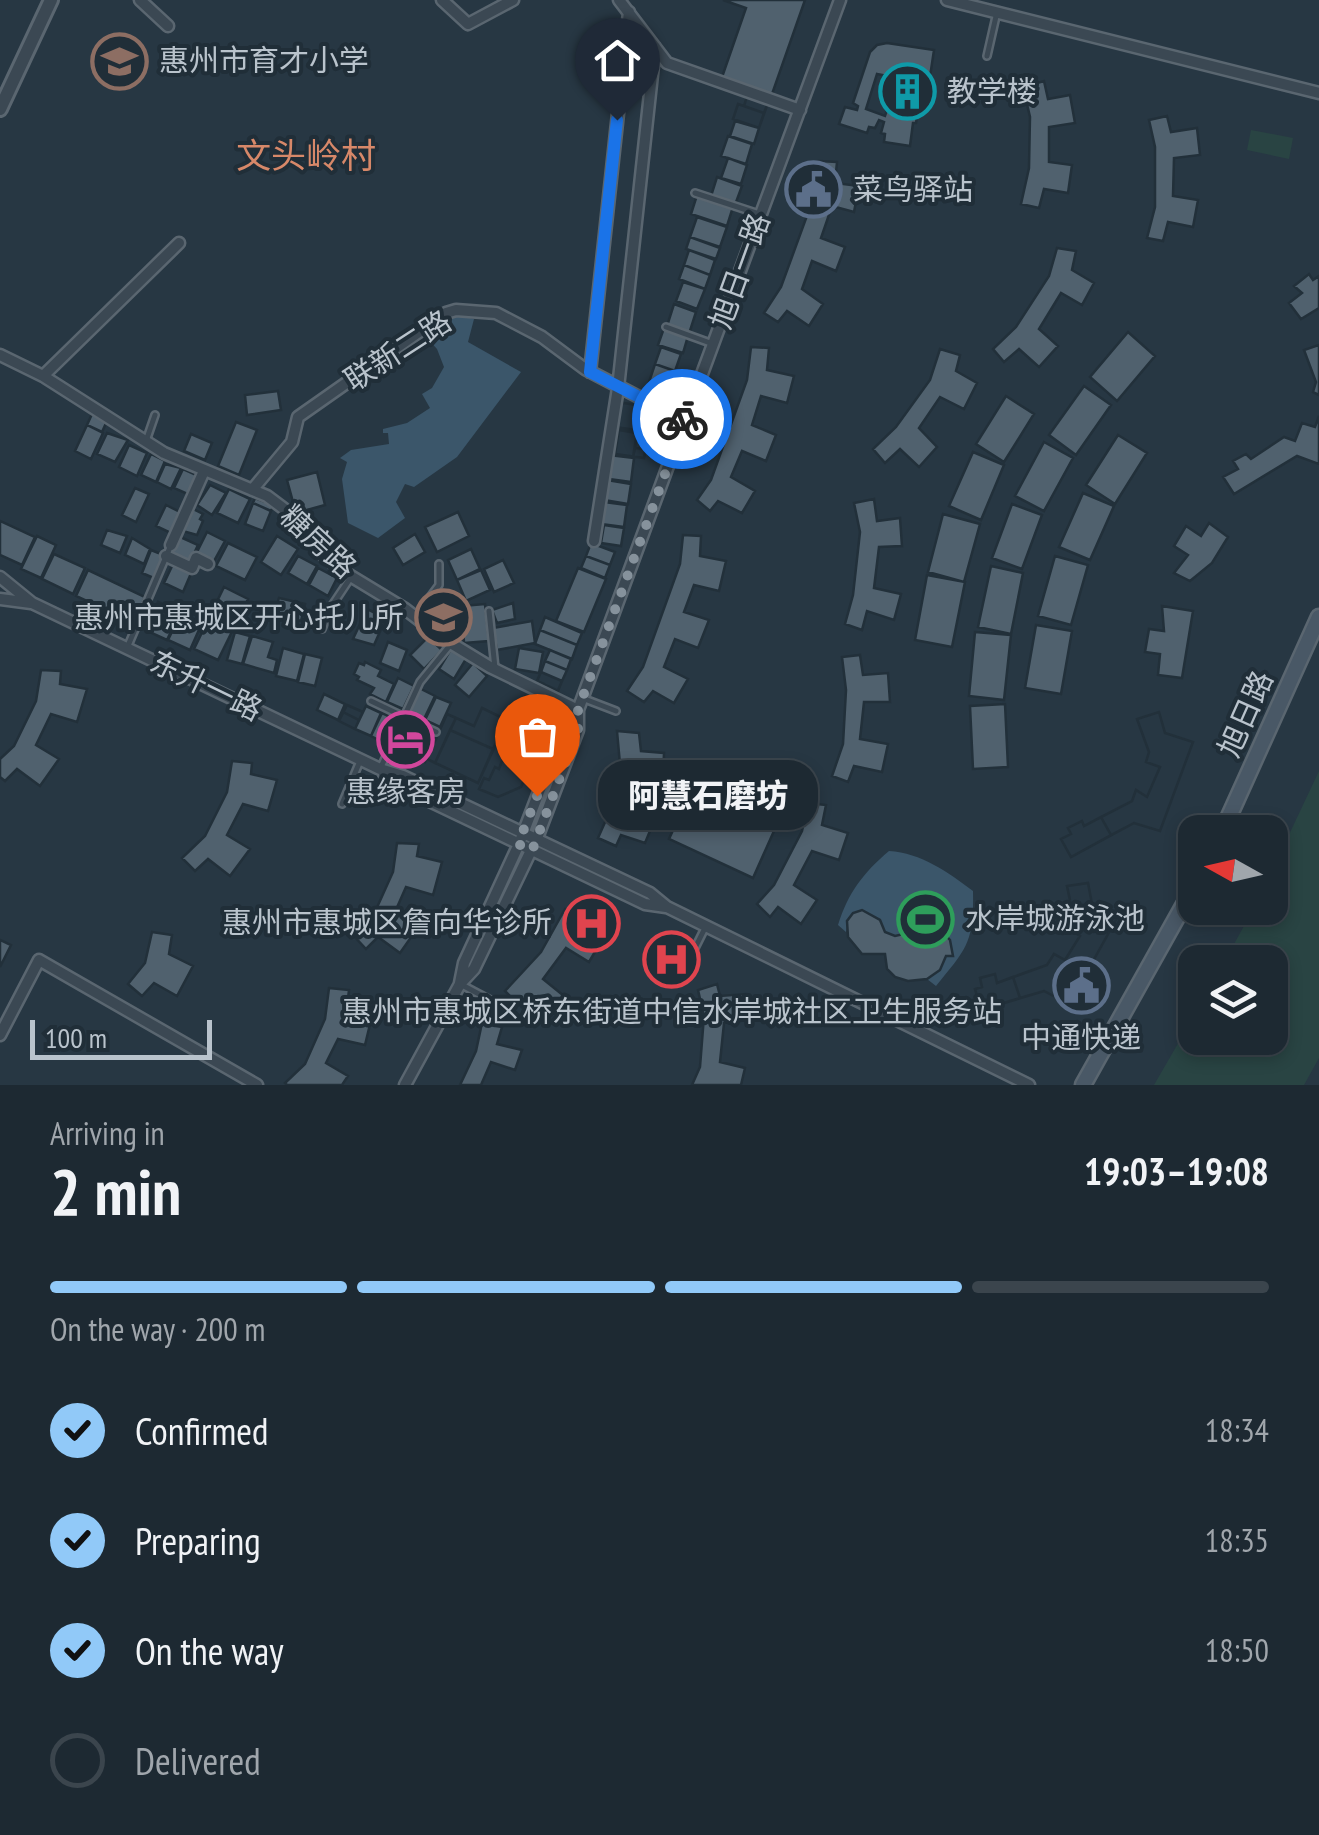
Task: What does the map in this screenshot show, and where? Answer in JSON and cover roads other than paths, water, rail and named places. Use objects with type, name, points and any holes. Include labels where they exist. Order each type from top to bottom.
[{"type":"main road","name":"旭日路","points":[[1230,815],[1319,617]]},
{"type":"main road","points":[[1082,1085],[1178,915]]},
{"type":"street","points":[[0,109],[51,0]]},
{"type":"street","points":[[140,0],[168,26]]},
{"type":"street","points":[[442,0],[468,24],[514,0]]},
{"type":"street","points":[[619,0],[668,63],[800,110]]},
{"type":"street","name":"旭日一路","points":[[405,1085],[460,984],[474,969],[532,851],[578,730],[582,698],[840,0]]},
{"type":"street","points":[[947,0],[1319,93]]},
{"type":"street","points":[[590,372],[628,12]]},
{"type":"street","points":[[594,541],[618,388],[655,46]]},
{"type":"street","points":[[43,376],[179,243]]},
{"type":"street","name":"联新二路","points":[[252,490],[292,442],[298,417],[449,312],[494,312],[542,337],[618,388],[685,420]]},
{"type":"street","name":"糖房路","points":[[0,355],[43,376],[146,442],[283,508],[325,557],[351,577],[416,616],[451,644],[578,710]]},
{"type":"street","points":[[204,470],[168,551],[192,568],[196,558],[208,564]]},
{"type":"street","name":"东升一路","points":[[0,577],[32,603],[380,770],[403,776],[537,838],[650,893],[666,907],[1029,1085]]},
{"type":"street","name":"东升一路","points":[[0,599],[32,603]]},
{"type":"street","name":"旭日一路","points":[[460,984],[464,964],[524,832],[564,724],[578,710]]},
{"type":"street","name":"东升一路","points":[[380,770],[398,786],[532,851],[645,904],[666,907]]},
{"type":"street","points":[[0,1036],[39,960],[257,1085]]},
{"type":"lane","points":[[987,56],[997,12]]},
{"type":"lane","points":[[695,193],[761,215]]},
{"type":"lane","points":[[666,327],[713,344]]},
{"type":"lane","points":[[146,442],[155,416]]},
{"type":"lane","points":[[127,648],[168,551]]},
{"type":"lane","points":[[416,616],[439,585],[439,564]]},
{"type":"lane","points":[[322,630],[330,608],[351,577]]},
{"type":"lane","points":[[489,611],[496,670]]},
{"type":"lane","points":[[380,770],[420,682],[451,644]]},
{"type":"lane","points":[[582,698],[616,711]]},
{"type":"lane","points":[[371,701],[436,732]]},
{"type":"lane","points":[[342,804],[360,760]]},
{"type":"lane","points":[[688,962],[706,926]]},
{"type":"lane","points":[[460,984],[494,1002]]},
{"type":"water","points":[[455,314],[474,319],[468,342],[521,372],[457,457],[414,487],[405,484],[396,502],[405,518],[378,538],[348,523],[342,479],[347,462],[340,458],[351,450],[389,444],[388,433],[383,433],[383,429],[407,423],[430,408],[422,394],[432,388],[444,367],[437,349],[426,337]]},
{"type":"water","name":"水岸城游泳池","points":[[889,851],[923,860],[973,891],[967,944],[936,986],[927,979],[940,970],[946,956],[953,955],[948,938],[940,931],[923,925],[922,930],[895,936],[885,932],[880,920],[862,910],[849,917],[846,932],[838,925],[857,884]]},
{"type":"place","name":"惠州市育才小学","points":[[120,61]]},
{"type":"place","name":"教学楼","points":[[908,92]]},
{"type":"place","name":"菜鸟驿站","points":[[814,190]]},
{"type":"place","name":"惠州市惠城区开心托儿所","points":[[443,618]]},
{"type":"place","name":"惠缘客房","points":[[406,739]]},
{"type":"place","name":"阿慧石磨坊","points":[[537,796]]},
{"type":"place","name":"水岸城游泳池","points":[[926,919]]},
{"type":"place","name":"惠州市惠城区詹向华诊所","points":[[591,923]]},
{"type":"place","name":"惠州市惠城区桥东街道中信水岸城社区卫生服务站","points":[[672,960]]},
{"type":"place","name":"中通快递","points":[[1081,986]]},
{"type":"district","name":"文头岭村","points":[[306,156]]}]
